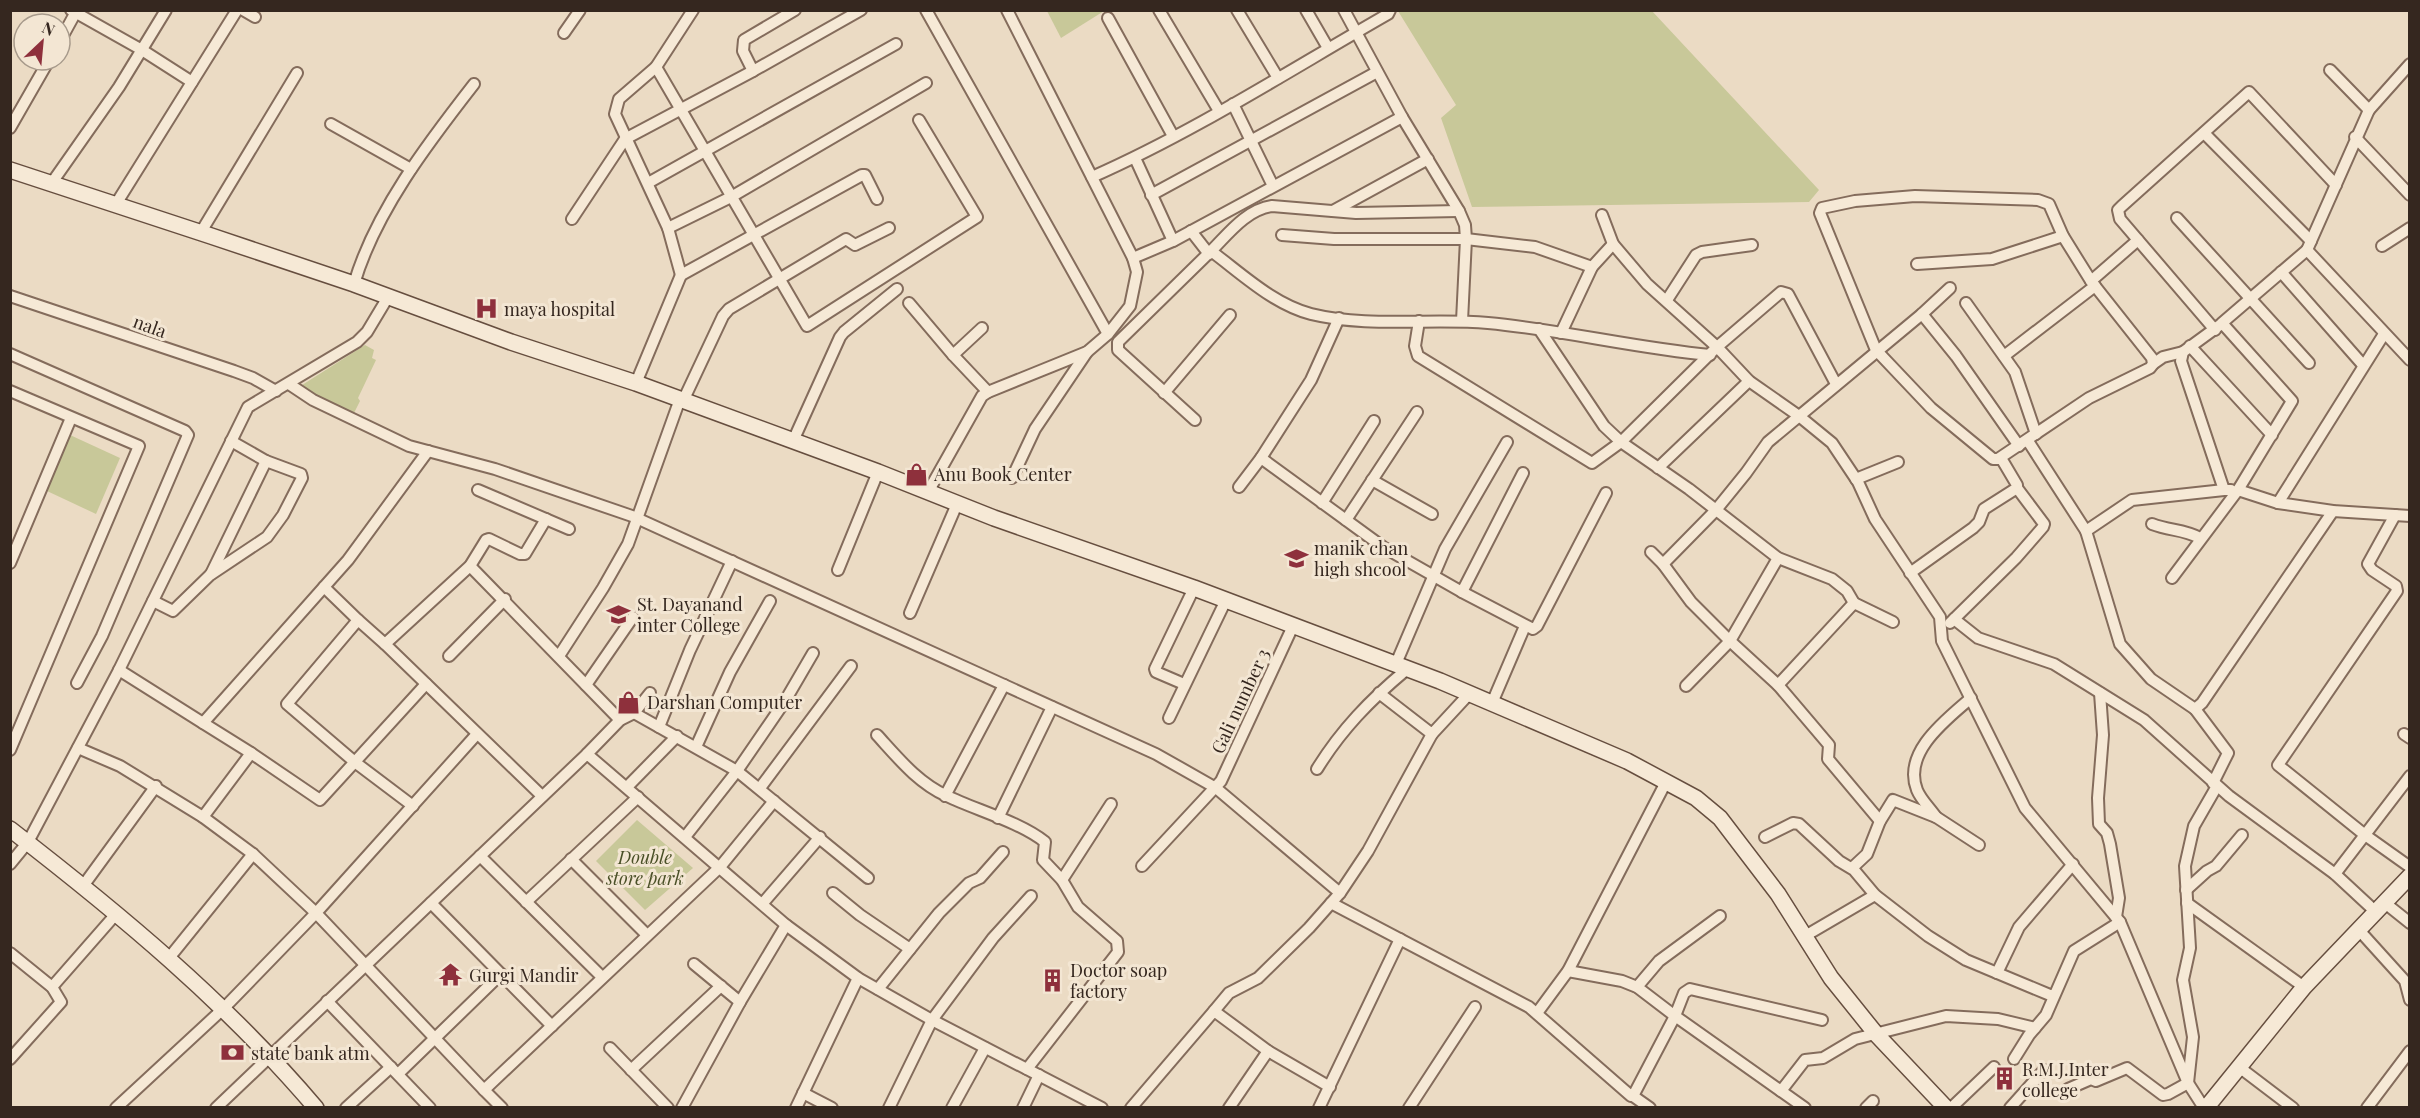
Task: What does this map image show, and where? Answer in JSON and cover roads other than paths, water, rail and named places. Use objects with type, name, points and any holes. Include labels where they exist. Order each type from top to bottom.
[{"type":"main road","points":[[10,170],[354,284],[511,342],[636,383],[1094,555],[1226,600],[1492,703],[1627,761],[1696,798],[1720,818],[1778,894],[1831,978],[1876,1034],[1948,1107]]},
{"type":"main road","points":[[10,829],[169,958],[224,1008],[316,1107]]},
{"type":"main road","points":[[2205,1107],[2304,987],[2409,876]]},
{"type":"street","points":[[51,184],[142,50],[166,10]]},
{"type":"street","points":[[116,204],[237,10]]},
{"type":"street","points":[[243,10],[255,18]]},
{"type":"street","points":[[564,33],[580,10]]},
{"type":"street","points":[[636,383],[681,275],[668,228],[625,139],[615,114],[616,106],[619,99],[656,67],[693,10]]},
{"type":"street","points":[[753,71],[743,51],[744,40],[795,10]]},
{"type":"street","points":[[572,219],[625,139],[861,10]]},
{"type":"street","points":[[926,10],[1108,334]]},
{"type":"street","points":[[1006,10],[1133,258],[1137,272],[1130,306],[1108,334],[1087,352],[1035,429],[1012,478]]},
{"type":"street","points":[[1159,10],[1219,111]]},
{"type":"street","points":[[1237,10],[1278,78]]},
{"type":"street","points":[[1306,10],[1328,48]]},
{"type":"street","points":[[1344,10],[1402,117],[1459,211],[1465,225],[1462,321]]},
{"type":"street","points":[[1092,177],[1135,158],[1233,104],[1388,15],[1390,10]]},
{"type":"street","points":[[75,11],[192,82]]},
{"type":"street","points":[[1108,18],[1173,136]]},
{"type":"street","points":[[648,183],[896,44]]},
{"type":"street","points":[[2152,364],[2152,358],[2093,284],[2063,236],[2049,204],[2037,200],[1915,196],[1855,201],[1822,208],[1820,213],[1876,350],[1931,408],[1993,459],[2001,458],[2089,398],[2150,368],[2163,357],[2187,349],[2218,327],[2309,246],[2355,137],[2369,110],[2409,64]]},
{"type":"street","points":[[656,67],[805,325],[809,326],[975,219],[976,215],[919,120]]},
{"type":"street","points":[[2330,70],[2369,110]]},
{"type":"street","points":[[10,128],[42,72]]},
{"type":"street","points":[[1151,195],[1377,72]]},
{"type":"street","points":[[201,232],[297,74]]},
{"type":"street","points":[[668,228],[730,196],[926,83]]},
{"type":"street","points":[[354,284],[369,243],[411,169],[474,84]]},
{"type":"street","points":[[2172,578],[2238,490],[2291,404],[2291,400],[2218,327],[2138,240],[2120,219],[2118,210],[2249,92],[2336,185]]},
{"type":"street","points":[[1233,104],[1273,186]]},
{"type":"street","points":[[1133,258],[1173,241],[1402,117]]},
{"type":"street","points":[[332,124],[411,169]]},
{"type":"street","points":[[2204,133],[2309,246],[2409,360]]},
{"type":"street","points":[[2355,137],[2409,195]]},
{"type":"street","points":[[1135,158],[1173,241]]},
{"type":"street","points":[[1332,211],[1428,159]]},
{"type":"street","points":[[681,275],[862,175],[867,178],[877,199]]},
{"type":"street","points":[[1195,420],[1118,350],[1118,342],[1239,223],[1260,208],[1272,206],[1332,211],[1459,211]]},
{"type":"street","points":[[1602,215],[1613,244],[1647,284],[1667,300],[1713,351],[1832,443],[1856,479],[1875,519],[1940,617],[1942,641],[2025,808],[2118,920],[2188,1083],[2205,1107]]},
{"type":"street","points":[[2177,218],[2309,363]]},
{"type":"street","points":[[559,656],[616,567],[628,544],[681,400],[723,316],[736,304],[846,239],[855,245],[889,228]]},
{"type":"street","points":[[2382,246],[2409,228]]},
{"type":"street","points":[[1191,231],[1210,252],[1274,298],[1310,313],[1339,318],[1462,321],[1539,329],[1666,351],[1713,351]]},
{"type":"street","points":[[1281,235],[1334,239],[1466,239],[1535,247],[1592,267]]},
{"type":"street","points":[[1917,264],[1992,259],[2063,236]]},
{"type":"street","points":[[2004,356],[2093,284],[2138,240]]},
{"type":"street","points":[[1562,333],[1592,267],[1613,244]]},
{"type":"street","points":[[1667,300],[1696,255],[1702,252],[1752,245]]},
{"type":"street","points":[[2281,272],[2363,365]]},
{"type":"street","points":[[1663,564],[1716,510],[1768,442],[1950,288]]},
{"type":"street","points":[[793,441],[844,332],[897,289]]},
{"type":"street","points":[[1419,321],[1415,346],[1418,356],[1445,375],[1592,464],[1621,442],[1713,351],[1777,294],[1785,292],[1788,294],[1836,384]]},
{"type":"street","name":"nala","points":[[10,296],[313,400],[409,446],[495,469],[636,518],[732,561],[1156,754],[1212,793],[1340,892]]},
{"type":"street","points":[[10,864],[28,842],[119,670],[248,407],[357,342],[367,332],[388,297]]},
{"type":"street","points":[[909,303],[952,355],[988,392]]},
{"type":"street","points":[[1966,303],[2019,380],[2026,410],[2028,440]]},
{"type":"street","points":[[1922,314],[2028,440],[2086,531],[2120,644],[2151,679],[2195,709],[2228,753],[2194,826],[2185,866],[2190,948],[2183,980],[2193,1036],[2188,1083]]},
{"type":"street","points":[[1164,393],[1230,315]]},
{"type":"street","points":[[1239,488],[1311,380],[1339,318]]},
{"type":"street","points":[[952,355],[982,328]]},
{"type":"street","points":[[1539,329],[1604,426],[1621,442],[1778,558],[1832,579],[1847,591],[1854,603],[1893,621]]},
{"type":"street","points":[[2278,503],[2384,334]]},
{"type":"street","points":[[2187,349],[2272,435]]},
{"type":"street","points":[[2187,349],[2181,361],[2224,490]]},
{"type":"street","points":[[928,492],[979,400],[988,392],[1087,352]]},
{"type":"street","points":[[10,354],[185,430],[188,435],[102,636],[77,683]]},
{"type":"street","points":[[1658,468],[1749,381]]},
{"type":"street","points":[[10,750],[139,446],[11,393]]},
{"type":"street","points":[[1346,520],[1417,412]]},
{"type":"street","points":[[10,563],[71,418]]},
{"type":"street","points":[[1322,503],[1374,421]]},
{"type":"street","points":[[153,602],[174,611],[210,575],[267,537],[283,515],[302,478],[299,473],[266,461],[231,441]]},
{"type":"street","points":[[1317,770],[1344,729],[1401,668],[1432,575],[1457,526],[1507,442]]},
{"type":"street","points":[[203,723],[348,560],[428,451]]},
{"type":"street","points":[[1261,458],[1383,547],[1533,629],[1537,626],[1606,493]]},
{"type":"street","points":[[1941,632],[2016,558],[2043,527],[2044,524],[2017,488],[2001,458]]},
{"type":"street","points":[[210,575],[266,461]]},
{"type":"street","points":[[1856,479],[1898,462]]},
{"type":"street","points":[[838,570],[878,472]]},
{"type":"street","points":[[1462,592],[1523,473]]},
{"type":"street","points":[[1372,480],[1432,514]]},
{"type":"street","points":[[1910,573],[1973,528],[1979,522],[1984,509],[2017,488]]},
{"type":"street","points":[[478,489],[569,529]]},
{"type":"street","points":[[2086,531],[2132,500],[2224,490],[2238,490],[2278,503],[2333,512],[2409,516]]},
{"type":"street","points":[[910,613],[957,504]]},
{"type":"street","points":[[2195,709],[2202,703],[2333,512]]},
{"type":"street","points":[[2395,515],[2368,564],[2372,570],[2396,586],[2397,591],[2278,765],[2409,867]]},
{"type":"street","points":[[385,644],[470,566],[486,540],[489,539],[520,554],[525,554],[546,519]]},
{"type":"street","points":[[2152,524],[2170,530],[2187,531],[2200,538]]},
{"type":"street","points":[[1651,552],[1663,564],[1691,602],[1779,685],[1829,745],[1828,759],[1880,821]]},
{"type":"street","points":[[1686,686],[1730,641],[1778,558]]},
{"type":"street","points":[[659,727],[690,650],[732,561]]},
{"type":"street","points":[[470,566],[505,599],[621,720]]},
{"type":"street","points":[[324,587],[542,796]]},
{"type":"street","points":[[1184,684],[1156,672],[1155,669],[1194,588]]},
{"type":"street","points":[[449,656],[505,599]]},
{"type":"street","points":[[1169,718],[1226,600]]},
{"type":"street","points":[[696,747],[730,672],[770,601]]},
{"type":"street","points":[[1779,685],[1854,603]]},
{"type":"street","points":[[586,685],[633,617]]},
{"type":"street","points":[[1954,619],[1978,638],[2054,664],[2155,728],[2215,784],[2381,908],[2409,923]]},
{"type":"street","points":[[358,620],[287,704],[356,763],[413,806]]},
{"type":"street","name":"Gali number 3","points":[[1142,866],[1221,781],[1293,626]]},
{"type":"street","points":[[1492,703],[1525,626]]},
{"type":"street","points":[[685,837],[737,771],[785,701],[813,653]]},
{"type":"street","points":[[760,788],[851,666]]},
{"type":"street","points":[[119,670],[251,753],[320,800],[426,684]]},
{"type":"street","points":[[945,796],[1004,685]]},
{"type":"street","points":[[216,1107],[621,720],[634,713],[650,693]]},
{"type":"street","points":[[1379,693],[1432,734]]},
{"type":"street","points":[[2100,693],[2103,735],[2098,798],[2099,824],[2107,833],[2110,844],[2119,898],[2118,920]]},
{"type":"street","points":[[1131,1107],[1229,993],[1258,978],[1331,903],[1368,851],[1432,734],[1469,694]]},
{"type":"street","points":[[1936,817],[1916,787],[1918,758],[1936,728],[1971,698]]},
{"type":"street","points":[[998,818],[1053,707]]},
{"type":"street","points":[[634,713],[737,771],[868,878]]},
{"type":"street","points":[[116,1107],[224,1008],[316,913],[477,734]]},
{"type":"street","points":[[877,735],[920,780],[945,796],[998,818],[1045,842],[1043,860],[1062,880],[1078,908],[1117,941],[1119,948],[1027,1069]]},
{"type":"street","points":[[627,788],[677,736]]},
{"type":"street","points":[[78,748],[120,766],[156,786],[203,816],[253,854],[316,913],[502,1107]]},
{"type":"street","points":[[203,816],[251,753]]},
{"type":"street","points":[[587,754],[786,925],[858,978],[932,1020],[1102,1107]]},
{"type":"street","points":[[2335,874],[2409,776]]},
{"type":"street","points":[[1542,1007],[1568,971],[1666,782]]},
{"type":"street","points":[[83,886],[156,786]]},
{"type":"street","points":[[526,902],[638,797]]},
{"type":"street","points":[[1852,868],[1867,854],[1880,821],[1890,803],[1896,800],[1936,817],[1979,845]]},
{"type":"street","points":[[484,1090],[720,867],[774,801]]},
{"type":"street","points":[[1062,880],[1111,804]]},
{"type":"street","points":[[1765,837],[1796,823],[1839,861],[1852,868],[1875,895],[1928,936],[1966,960],[2054,995]]},
{"type":"street","points":[[2186,890],[2216,866],[2242,835]]},
{"type":"street","points":[[763,903],[820,837]]},
{"type":"street","points":[[878,989],[939,913],[969,883],[980,878],[1003,852]]},
{"type":"street","points":[[169,958],[253,854]]},
{"type":"street","points":[[480,856],[602,977]]},
{"type":"street","points":[[571,859],[646,935]]},
{"type":"street","points":[[1997,973],[2019,927],[2073,864]]},
{"type":"street","points":[[833,893],[860,915],[910,949]]},
{"type":"street","points":[[1805,936],[1875,895]]},
{"type":"street","points":[[889,1107],[932,1020],[993,938],[1031,896]]},
{"type":"street","points":[[431,903],[552,1026]]},
{"type":"street","points":[[1331,903],[1490,986],[1542,1007],[1607,1078],[1635,1092],[1650,1107]]},
{"type":"street","points":[[2187,903],[2304,987]]},
{"type":"street","points":[[52,987],[116,914]]},
{"type":"street","points":[[1637,987],[1659,961],[1720,916]]},
{"type":"street","points":[[2014,1059],[2046,1015],[2074,951],[2118,920]]},
{"type":"street","points":[[682,1107],[786,925]]},
{"type":"street","points":[[2358,929],[2405,981],[2409,1000]]},
{"type":"street","points":[[1319,1107],[1400,939]]},
{"type":"street","points":[[10,953],[52,987],[61,999],[60,1004],[10,1059]]},
{"type":"street","points":[[694,964],[740,1002]]},
{"type":"street","points":[[1568,971],[1622,981],[1637,987],[1805,1107]]},
{"type":"street","points":[[346,1107],[435,1038],[501,974]]},
{"type":"street","points":[[796,1107],[858,978]]},
{"type":"street","points":[[631,1070],[721,986]]},
{"type":"street","points":[[1635,1092],[1675,1016],[1684,993],[1690,989],[1822,1020]]},
{"type":"street","points":[[327,1001],[430,1107]]},
{"type":"street","points":[[1409,1107],[1475,1007]]},
{"type":"street","points":[[1214,1011],[1268,1051],[1330,1087]]},
{"type":"street","points":[[1781,1091],[1805,1060],[1823,1058],[1848,1042],[1916,1022],[1946,1016],[1998,1019],[2035,1028]]},
{"type":"street","points":[[610,1048],[668,1107]]},
{"type":"street","points":[[952,1107],[985,1048]]},
{"type":"street","points":[[1229,1107],[1268,1051]]},
{"type":"street","points":[[2367,1107],[2409,1051]]},
{"type":"street","points":[[1948,1107],[1994,1067]]},
{"type":"street","points":[[2239,1067],[2294,1107]]},
{"type":"street","points":[[2068,1089],[2091,1079],[2096,1081],[2127,1068],[2163,1095],[2188,1083]]},
{"type":"street","points":[[2010,1107],[2044,1070]]},
{"type":"street","points":[[1023,1107],[1039,1075]]},
{"type":"street","points":[[803,1093],[832,1107]]},
{"type":"place","name":"maya hospital","points":[[486,309]]},
{"type":"place","name":"Anu Book Center","points":[[916,474]]},
{"type":"place","name":"manik chan high shcool","points":[[1296,558]]},
{"type":"place","name":"St. Dayanand inter College","points":[[619,614]]},
{"type":"place","name":"Darshan Computer","points":[[629,702]]},
{"type":"place","name":"Gurgi Mandir","points":[[451,975]]},
{"type":"place","name":"Doctor soap factory","points":[[1052,980]]},
{"type":"place","name":"state bank atm","points":[[233,1053]]},
{"type":"place","name":"R.M.J.Inter college","points":[[2004,1079]]},
{"type":"park label","name":"Double store park","points":[[645,867]]}]
